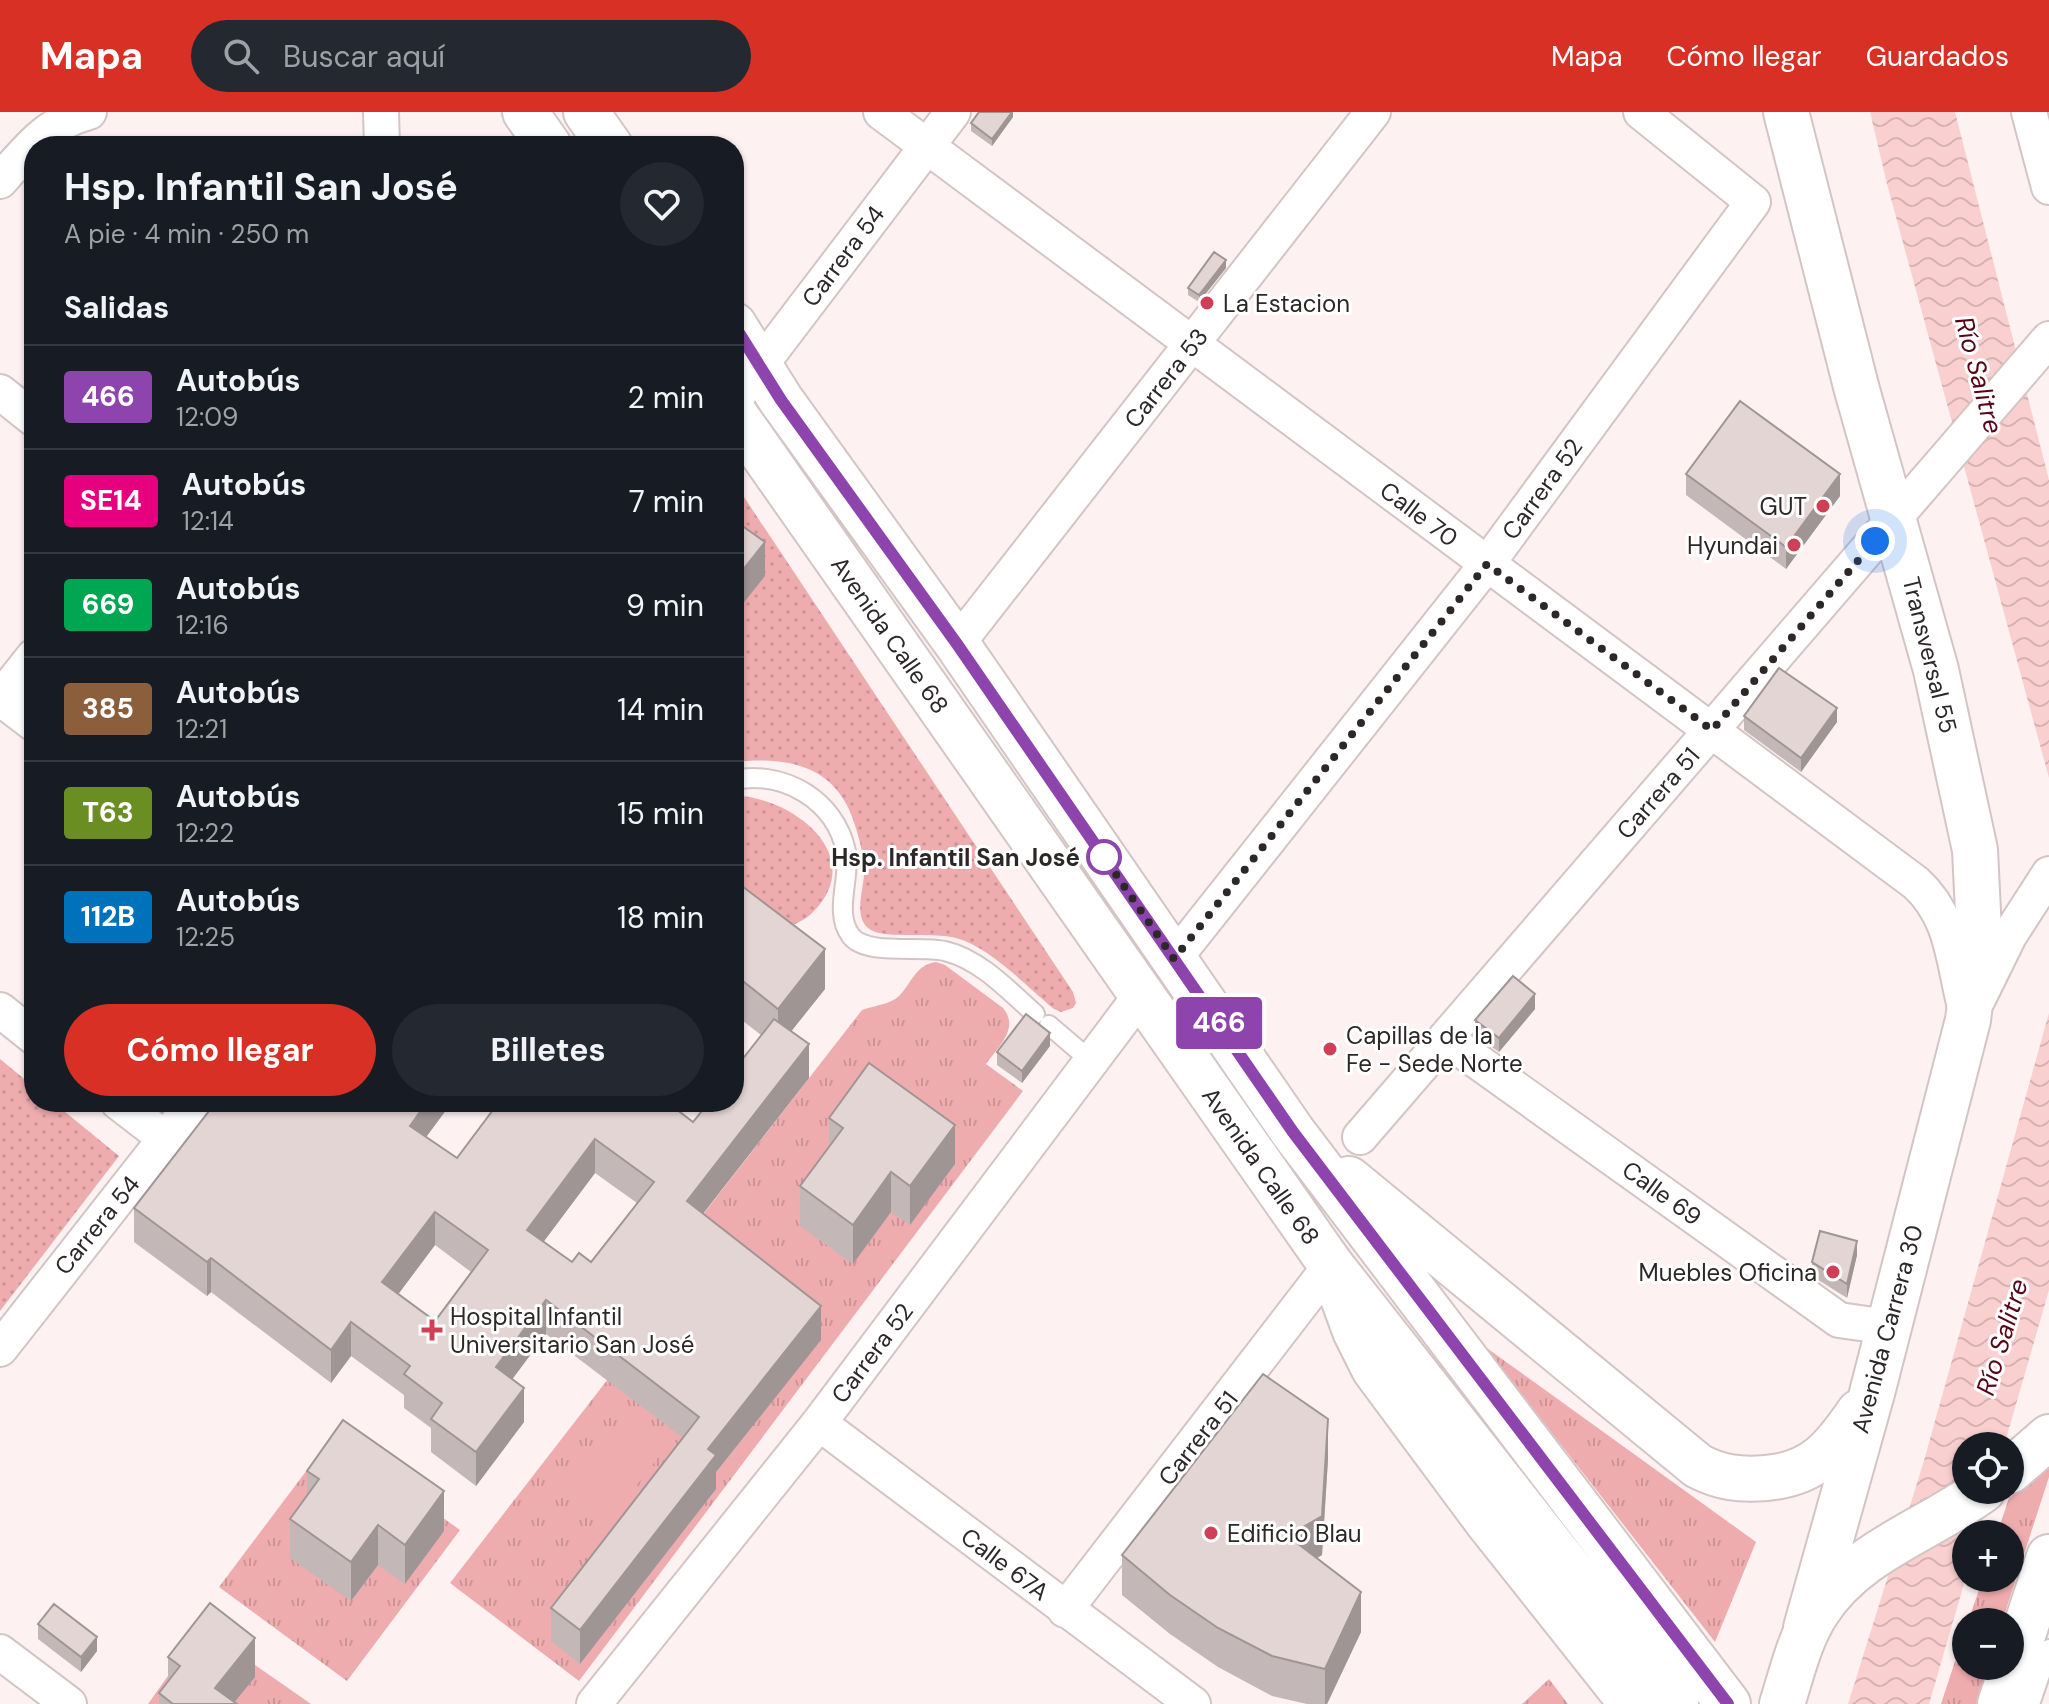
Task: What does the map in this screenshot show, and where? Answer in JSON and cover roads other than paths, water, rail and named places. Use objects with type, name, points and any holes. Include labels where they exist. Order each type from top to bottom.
[{"type":"main road","points":[[525,112],[542,136]]},
{"type":"main road","points":[[586,112],[603,136]]},
{"type":"main road","name":"Transversal 55","points":[[1786,112],[1857,390],[1906,504],[1932,656],[1975,850],[1979,932],[1968,1020]]},
{"type":"main road","name":"Avenida Calle 68","points":[[744,340],[781,400],[957,644],[1614,1592],[1676,1704]]},
{"type":"main road","name":"Avenida Calle 68","points":[[744,427],[1331,1265],[1614,1592],[1728,1704]]},
{"type":"main road","name":"Avenida Carrera 30","points":[[1782,1704],[1872,1393],[1968,1020]]},
{"type":"main road","points":[[1293,1132],[1698,1466],[1715,1474],[1741,1480],[1789,1476],[1811,1466],[1842,1437],[1872,1393]]},
{"type":"main road","points":[[1331,1265],[1355,1331],[1374,1369],[1486,1520],[1632,1704]]},
{"type":"main road","points":[[2024,1459],[2049,1437]]},
{"type":"main road","name":"Avenida Carrera 30","points":[[1803,1638],[1830,1594],[1871,1556],[1959,1504]]},
{"type":"main road","points":[[2000,1704],[2049,1557]]},
{"type":"street","points":[[42,136],[60,121],[89,112]]},
{"type":"street","points":[[381,112],[382,136]]},
{"type":"street","name":"Calle 70","points":[[881,112],[1928,894],[1947,929],[1968,1020]]},
{"type":"street","name":"Carrera 54","points":[[744,387],[953,112]]},
{"type":"street","name":"Carrera 53","points":[[957,644],[1373,112]]},
{"type":"street","name":"Carrera 52","points":[[1174,959],[1487,564],[1753,202],[1641,112]]},
{"type":"street","points":[[2029,112],[2049,187]]},
{"type":"street","points":[[0,181],[24,154]]},
{"type":"street","name":"Carrera 51","points":[[1360,1137],[2049,339]]},
{"type":"street","points":[[0,392],[24,411]]},
{"type":"street","points":[[24,669],[0,699],[24,717]]},
{"type":"street","points":[[1968,1020],[2009,936],[2048,876]]},
{"type":"street","name":"Carrera 52","points":[[607,1700],[1141,995]]},
{"type":"street","points":[[0,1010],[24,1029]]},
{"type":"street","name":"Calle 69","points":[[1446,1039],[1839,1320],[1888,1327]]},
{"type":"street","points":[[131,1112],[166,1139]]},
{"type":"street","name":"Carrera 54","points":[[0,1349],[186,1112]]},
{"type":"street","name":"Carrera 51","points":[[1065,1610],[1331,1265]]},
{"type":"street","name":"Calle 67A","points":[[819,1423],[1193,1704]]},
{"type":"street","points":[[0,1652],[69,1704]]},
{"type":"lane","points":[[744,779],[773,778],[789,783],[826,811],[836,825],[846,851],[844,913],[851,937],[860,944],[930,949],[958,955],[986,971],[1091,1061]]},
{"type":"lane","points":[[2030,1704],[2049,1649]]},
{"type":"water","name":"Río Salitre","points":[[1870,112],[1955,112],[2049,480],[2049,778],[1887,184]]},
{"type":"water","name":"Río Salitre","points":[[2049,1013],[2049,1290],[2008,1432],[1952,1432],[1952,1504],[1987,1504],[1982,1520],[1952,1520],[1952,1592],[1962,1592],[1957,1608],[1952,1608],[1952,1625],[1929,1704],[1848,1704],[1923,1464]]},
{"type":"place","name":"La Estacion","points":[[1207,303]]},
{"type":"place","name":"GUT","points":[[1823,506]]},
{"type":"place","name":"Hyundai","points":[[1794,545]]},
{"type":"place","name":"Hsp. Infantil San José","points":[[1104,857]]},
{"type":"place","name":"Capillas de la Fe - Sede Norte","points":[[1330,1049]]},
{"type":"place","name":"Muebles Oficina","points":[[1833,1272]]},
{"type":"place","name":"Hospital Infantil Universitario San José","points":[[432,1330]]},
{"type":"place","name":"Edificio Blau","points":[[1211,1533]]}]
